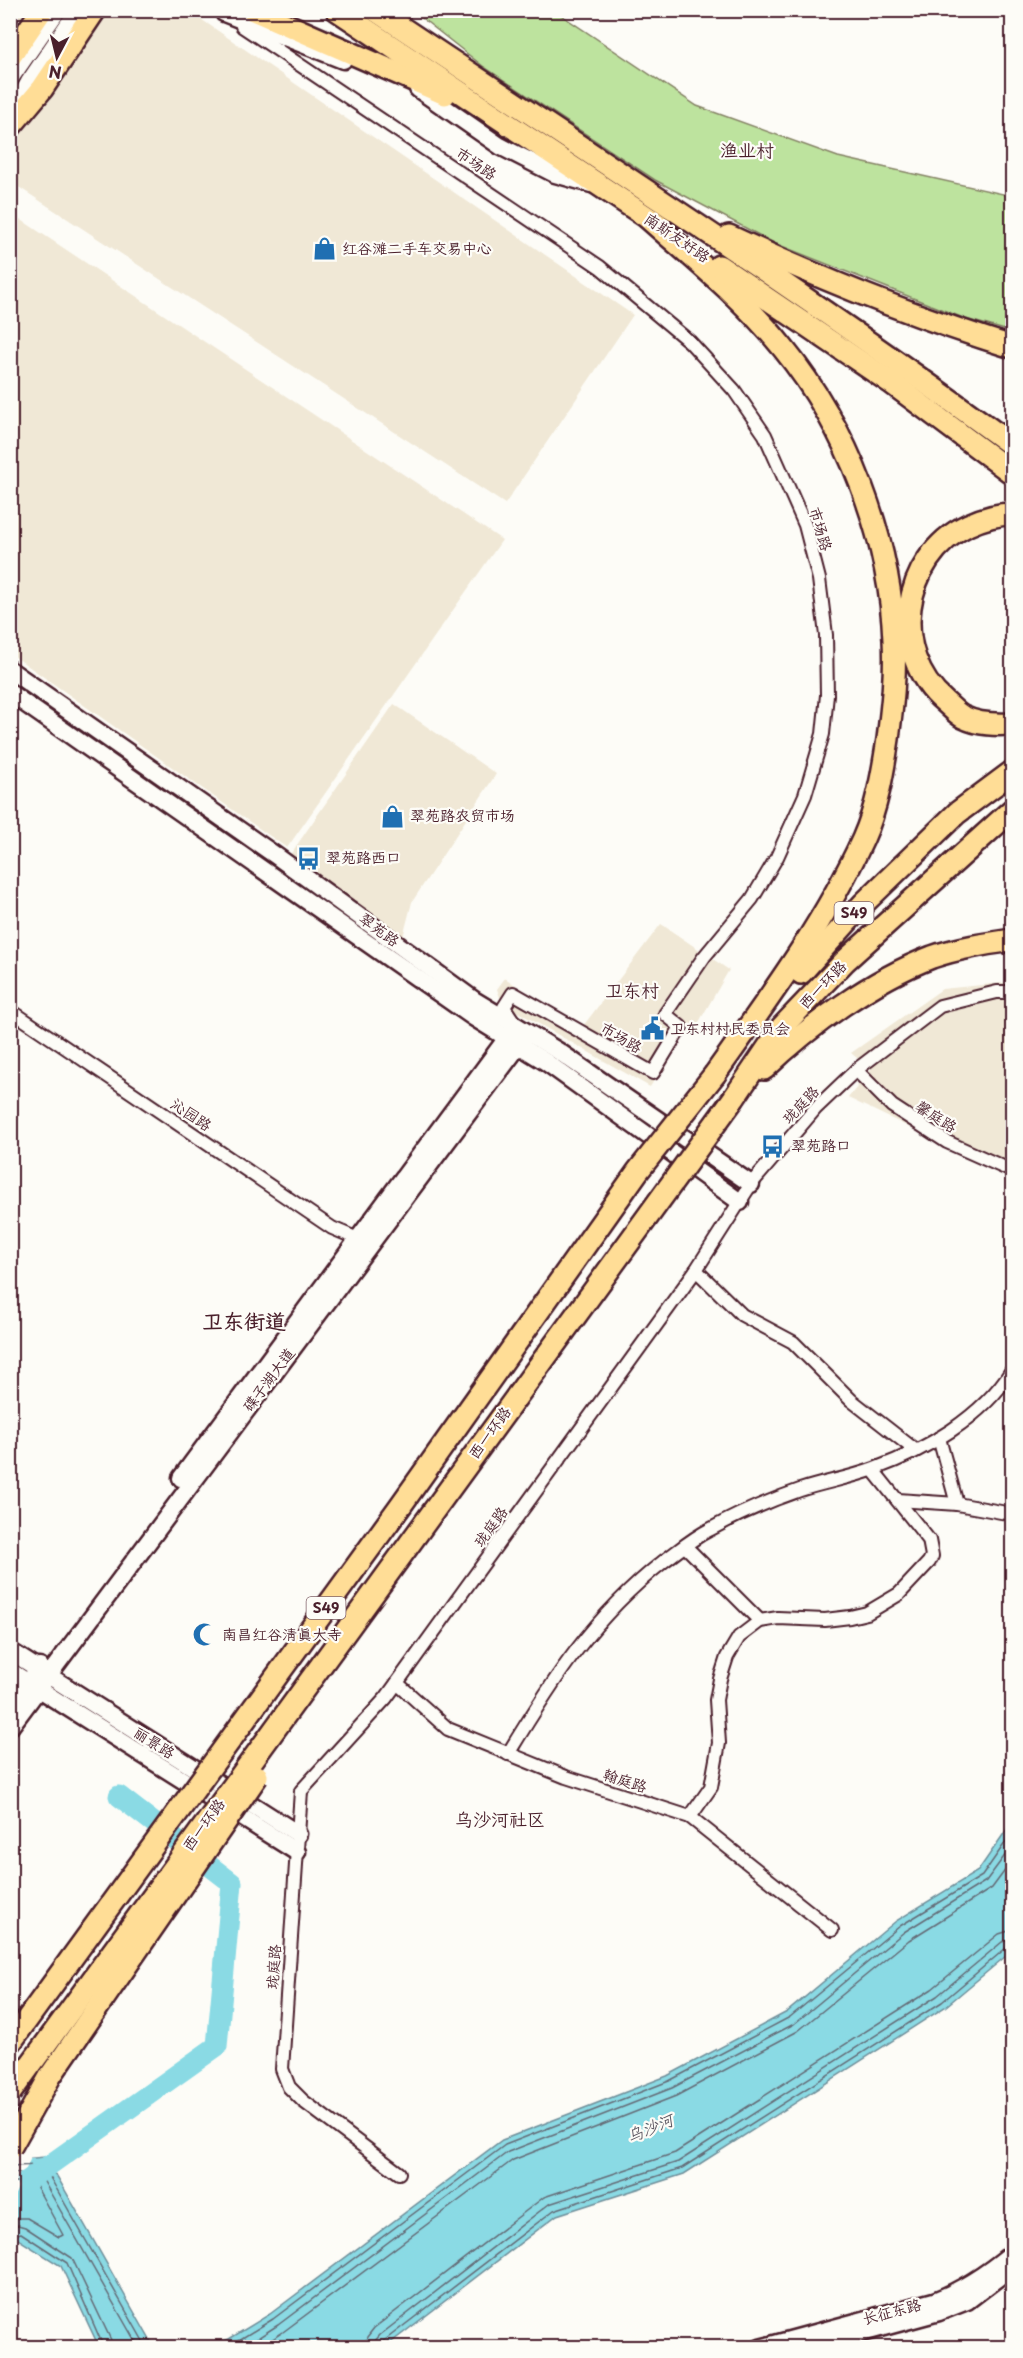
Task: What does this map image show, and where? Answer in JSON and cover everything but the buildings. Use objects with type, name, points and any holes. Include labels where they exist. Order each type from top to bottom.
[{"type":"highway","points":[[10,57],[42,10]]},
{"type":"highway","points":[[10,127],[42,89],[95,10]]},
{"type":"highway","points":[[253,10],[494,116]]},
{"type":"highway","name":"南斯友好路","points":[[337,10],[893,384],[1012,474]]},
{"type":"highway","name":"南斯友好路","points":[[375,10],[945,396],[1012,446]]},
{"type":"highway","points":[[663,203],[817,275],[882,302],[1012,348]]},
{"type":"highway","points":[[648,218],[743,302],[784,350],[819,400],[850,459],[873,516],[888,581],[895,641],[892,711],[883,775],[864,837],[804,949],[716,1074]]},
{"type":"highway","points":[[1012,514],[978,520],[963,527],[955,531],[932,553],[915,579],[910,606],[909,640],[918,668],[933,692],[962,717],[991,725],[1012,724]]},
{"type":"highway","name":"西一环路","points":[[10,2043],[401,1505],[638,1171],[716,1074],[864,903],[957,813],[1012,772]]},
{"type":"highway","name":"西一环路","points":[[10,2093],[734,1098],[782,1027],[845,961],[1012,810]]},
{"type":"highway","points":[[734,1098],[787,1047],[852,999],[932,957],[974,945],[1012,940]]},
{"type":"highway","points":[[10,2130],[286,1734],[339,1639]]},
{"type":"highway","points":[[10,2027],[42,1996]]},
{"type":"highway","points":[[10,2148],[51,2074]]},
{"type":"main road","points":[[10,80],[58,10]]},
{"type":"main road","points":[[10,117],[29,82],[78,10]]},
{"type":"main road","points":[[222,12],[418,89],[500,146],[555,174],[601,187]]},
{"type":"main road","name":"翠苑路","points":[[10,670],[275,855],[474,1000],[546,1062],[740,1202]]},
{"type":"main road","name":"翠苑路","points":[[10,693],[473,1017],[558,1051],[751,1184]]},
{"type":"main road","name":"碟子湖大道","points":[[10,1727],[38,1679],[358,1239],[517,1035]]},
{"type":"main road","name":"碟子湖大道","points":[[10,1706],[38,1679],[517,1035]]},
{"type":"main road","name":"丽景路","points":[[10,1651],[38,1679],[297,1852]]},
{"type":"main road","name":"丽景路","points":[[10,1671],[38,1679],[298,1834]]},
{"type":"main road","name":"长征东路","points":[[760,2348],[934,2301],[954,2293],[988,2273],[1012,2253]]},
{"type":"main road","name":"长征东路","points":[[806,2348],[967,2301],[1012,2267]]},
{"type":"street","name":"市场路","points":[[222,12],[600,267],[690,342],[734,390],[765,435],[805,525],[819,579],[826,635],[827,695],[823,734],[805,795],[777,857],[752,899],[704,957],[665,1014],[681,1027],[653,1073],[513,993],[504,1007],[517,1035]]},
{"type":"street","name":"珑庭路","points":[[399,2174],[303,2101],[289,2087],[282,2069],[301,1791],[386,1698],[696,1270],[751,1184],[815,1109],[856,1070],[940,1006],[997,993],[1012,992]]},
{"type":"street","name":"沁园路","points":[[10,1010],[332,1228],[358,1239]]},
{"type":"street","name":"馨庭路","points":[[856,1070],[892,1106],[947,1142],[1012,1171]]},
{"type":"street","points":[[696,1270],[742,1315],[793,1342],[851,1400],[915,1450]]},
{"type":"street","points":[[508,1754],[567,1660],[603,1616],[642,1579],[685,1546],[706,1531],[755,1507],[802,1489],[873,1470],[939,1438],[975,1413],[1012,1370]]},
{"type":"street","points":[[939,1438],[957,1504]]},
{"type":"street","points":[[690,1817],[711,1787],[719,1743],[716,1700],[727,1657],[739,1637],[760,1621],[778,1618],[825,1620],[850,1617],[882,1606],[899,1594],[929,1562],[932,1556],[929,1540],[873,1470]]},
{"type":"street","points":[[898,1500],[957,1504],[1012,1514]]},
{"type":"street","points":[[685,1546],[760,1621]]},
{"type":"street","name":"翰庭路","points":[[397,1683],[448,1729],[566,1777],[690,1817],[832,1930]]},
{"type":"shaded area","name":"红谷滩二手车交易中心","points":[[10,11],[189,11],[633,315],[505,504],[11,182]]},
{"type":"shaded area","points":[[11,213],[502,540],[287,848],[11,654]]},
{"type":"shaded area","name":"翠苑路农贸市场","points":[[394,704],[496,774],[412,902],[403,937],[290,855]]},
{"type":"shaded area","points":[[661,924],[729,970],[695,1029],[689,1025],[650,1087],[502,1003],[497,989],[505,978],[580,1030]]},
{"type":"shaded area","points":[[1012,982],[1012,1173],[848,1098],[871,1070],[851,1053],[942,989]]},
{"type":"green space","points":[[413,11],[555,11],[697,106],[838,157],[1012,196],[1012,332],[966,319],[774,243],[655,180],[484,67]]},
{"type":"water","name":"乌沙河","points":[[1012,1822],[1012,1951],[945,2007],[684,2174],[557,2215],[385,2347],[211,2347],[229,2339],[270,2314],[502,2140],[667,2076],[787,2012],[896,1921],[978,1871]]},
{"type":"water","points":[[45,2157],[154,2347],[99,2347],[61,2266],[18,2239],[11,2243],[11,2160]]},
{"type":"pier","points":[[32,2155],[11,2204],[10,2157]]},
{"type":"waterway","points":[[27,2181],[217,2046],[232,1883],[119,1796]]},
{"type":"place","name":"红谷滩二手车交易中心","points":[[324,249]]},
{"type":"place","name":"翠苑路农贸市场","points":[[392,816]]},
{"type":"place","name":"翠苑路西口","points":[[308,858]]},
{"type":"place","name":"卫东村村民委员会","points":[[652,1029]]},
{"type":"place","name":"翠苑路口","points":[[773,1146]]},
{"type":"place","name":"南昌红谷清真大寺","points":[[204,1635]]},
{"type":"district","name":"渔业村","points":[[747,151]]},
{"type":"district","name":"卫东村","points":[[632,991]]},
{"type":"district","name":"卫东街道","points":[[244,1322]]},
{"type":"district","name":"乌沙河社区","points":[[500,1820]]}]
